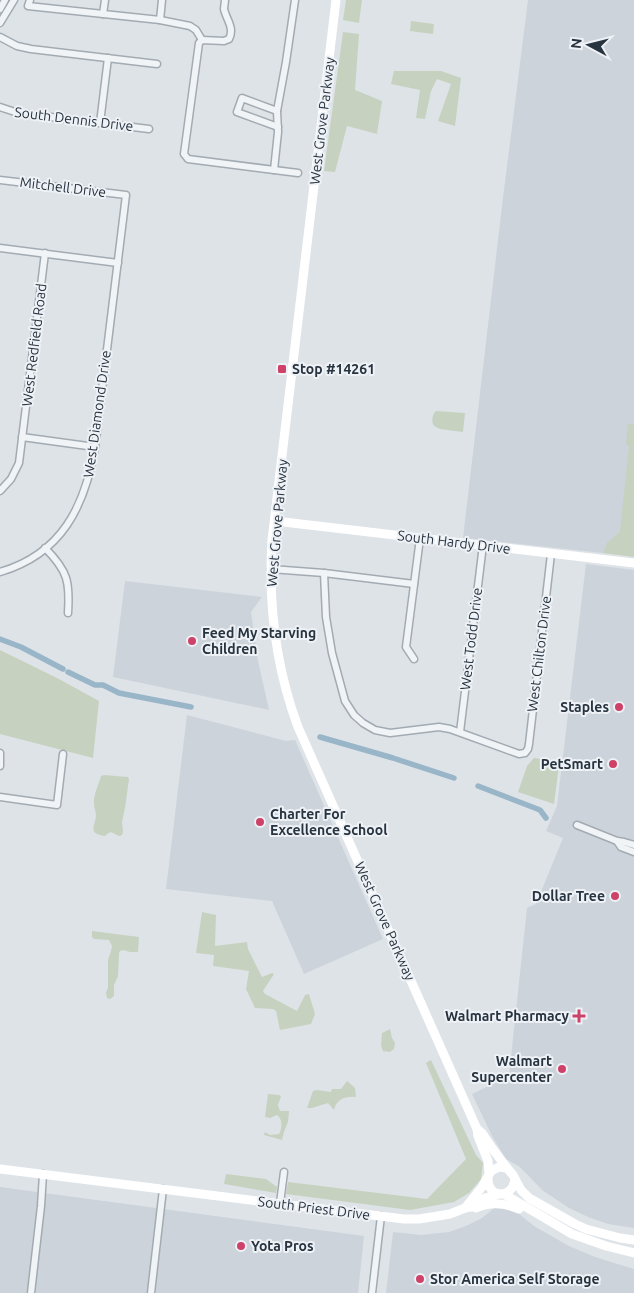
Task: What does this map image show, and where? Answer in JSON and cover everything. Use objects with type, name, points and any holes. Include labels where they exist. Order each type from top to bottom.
[{"type":"street","points":[[0,9],[5,0]]},
{"type":"street","points":[[0,23],[14,0]]},
{"type":"street","points":[[30,0],[28,6],[160,20],[193,27],[202,40]]},
{"type":"street","points":[[103,14],[105,0]]},
{"type":"street","points":[[160,20],[162,0]]},
{"type":"street","points":[[202,40],[224,41],[229,39],[231,27],[224,9],[225,0]]},
{"type":"street","points":[[274,170],[278,127],[277,111],[295,0]]},
{"type":"street","name":"West Grove Parkway","points":[[335,0],[275,521],[271,569],[276,648],[286,690],[300,731],[477,1129],[488,1161],[488,1177]]},
{"type":"street","points":[[0,37],[17,46],[31,49],[157,64]]},
{"type":"street","points":[[202,40],[199,43],[184,154],[188,159],[298,173]]},
{"type":"street","points":[[100,123],[108,58]]},
{"type":"street","points":[[277,111],[242,98],[237,112],[278,127]]},
{"type":"street","name":"South Dennis Drive","points":[[0,107],[18,113],[149,129]]},
{"type":"street","name":"Mitchell Drive","points":[[0,180],[126,195]]},
{"type":"street","name":"West Diamond Drive","points":[[45,548],[60,536],[74,515],[91,471],[126,195]]},
{"type":"street","points":[[0,248],[118,263]]},
{"type":"street","name":"West Redfield Road","points":[[0,491],[11,479],[19,463],[45,253]]},
{"type":"street","points":[[22,437],[95,446]]},
{"type":"street","name":"South Hardy Drive","points":[[275,521],[634,564]]},
{"type":"street","points":[[414,659],[406,648],[420,538]]},
{"type":"street","name":"West Todd Drive","points":[[460,732],[483,546]]},
{"type":"street","points":[[0,572],[10,570],[28,561],[45,548],[58,561],[68,584],[68,613]]},
{"type":"street","name":"West Chilton Drive","points":[[460,732],[519,754],[525,753],[528,749],[551,554]]},
{"type":"street","points":[[271,569],[324,573],[414,584]]},
{"type":"street","points":[[324,573],[326,617],[332,653],[345,701],[354,716],[375,730],[390,734],[439,727],[460,732]]},
{"type":"street","points":[[0,753],[0,766]]},
{"type":"street","points":[[0,797],[57,805],[63,754]]},
{"type":"street","points":[[577,825],[617,841],[634,845]]},
{"type":"street","points":[[617,841],[621,846],[634,852]]},
{"type":"street","name":"West Grove Parkway","points":[[477,1129],[482,1133],[507,1168]]},
{"type":"street","points":[[461,1210],[482,1187],[495,1168],[507,1168],[521,1190],[529,1198],[546,1208],[586,1229],[634,1240]]},
{"type":"street","name":"South Priest Drive","points":[[0,1169],[404,1219],[419,1219],[450,1214],[470,1207],[485,1198],[501,1194]]},
{"type":"street","points":[[280,1203],[284,1172]]},
{"type":"street","points":[[31,1293],[43,1174]]},
{"type":"street","points":[[488,1177],[488,1183],[492,1191],[501,1194],[579,1237],[606,1246],[634,1252]]},
{"type":"street","points":[[501,1194],[511,1190],[514,1179]]},
{"type":"street","points":[[151,1293],[163,1189]]},
{"type":"street","points":[[461,1210],[472,1210],[482,1205],[500,1203],[544,1218]]},
{"type":"street","points":[[372,1293],[381,1216]]},
{"type":"street","points":[[579,1237],[585,1234],[608,1241],[620,1238]]},
{"type":"shaded area","points":[[528,0],[634,0],[634,555],[463,538]]},
{"type":"shaded area","points":[[586,564],[634,570],[634,1228],[608,1224],[588,1217],[569,1208],[542,1190],[520,1167],[506,1159],[492,1136],[472,1094],[509,1076],[527,908],[536,904],[563,838],[546,831],[557,806]]},
{"type":"shaded area","points":[[125,581],[262,597],[251,612],[258,661],[269,710],[113,677]]},
{"type":"shaded area","points":[[187,715],[286,741],[295,740],[383,939],[304,974],[272,901],[166,889]]},
{"type":"shaded area","points":[[0,1187],[364,1236],[358,1293],[0,1293]]},
{"type":"shaded area","points":[[503,1201],[534,1226],[569,1246],[595,1257],[634,1269],[634,1293],[386,1293],[393,1232],[421,1235],[449,1232],[482,1218]]},
{"type":"green space","points":[[346,0],[362,0],[359,23],[343,20]]},
{"type":"green space","points":[[411,21],[434,24],[433,34],[410,31]]},
{"type":"green space","points":[[343,32],[359,34],[355,90],[382,101],[377,134],[347,126],[335,172],[324,171]]},
{"type":"green space","points":[[394,71],[441,71],[461,78],[455,126],[438,121],[451,84],[437,79],[431,91],[425,119],[416,118],[420,90],[391,84]]},
{"type":"green space","points":[[436,411],[465,413],[463,432],[440,429],[434,426],[432,418]]},
{"type":"green space","points":[[628,424],[634,424],[634,557],[603,553],[607,543],[620,532],[629,446],[626,444]]},
{"type":"green space","points":[[0,650],[99,701],[93,758],[0,734]]},
{"type":"green space","points":[[534,758],[555,761],[559,765],[554,804],[518,792],[527,766]]},
{"type":"green space","points":[[101,776],[128,777],[129,779],[122,822],[123,832],[119,836],[111,832],[105,836],[99,835],[93,829],[96,816],[94,797]]},
{"type":"green space","points":[[202,912],[216,915],[215,946],[247,942],[248,949],[262,977],[274,974],[263,991],[265,994],[297,1011],[305,995],[309,994],[315,1014],[311,1024],[280,1030],[276,1011],[273,1009],[255,1008],[246,989],[249,971],[213,966],[214,955],[196,953]]},
{"type":"green space","points":[[92,931],[139,937],[138,952],[123,950],[119,953],[118,976],[114,985],[114,996],[110,999],[107,998],[106,993],[108,987],[108,960],[112,946],[109,940],[94,939]]},
{"type":"green space","points":[[390,1029],[395,1043],[394,1049],[390,1052],[383,1051],[381,1046],[382,1033]]},
{"type":"green space","points":[[431,1060],[476,1155],[483,1163],[481,1179],[469,1193],[454,1202],[410,1210],[286,1194],[288,1182],[427,1199],[466,1159],[426,1063]]},
{"type":"green space","points":[[347,1081],[355,1088],[356,1097],[342,1099],[337,1103],[334,1110],[328,1103],[307,1108],[313,1091],[331,1092],[332,1089],[341,1089]]},
{"type":"green space","points":[[268,1094],[281,1096],[278,1105],[280,1111],[289,1111],[288,1122],[282,1140],[264,1135],[265,1132],[270,1135],[279,1134],[281,1127],[281,1121],[277,1115],[270,1118],[265,1117]]},
{"type":"green space","points":[[226,1174],[266,1179],[277,1187],[276,1193],[224,1184]]},
{"type":"waterway","points":[[0,639],[21,647],[63,669]]},
{"type":"waterway","points":[[68,672],[95,685],[103,685],[119,693],[191,707]]},
{"type":"waterway","points":[[320,737],[454,778]]},
{"type":"waterway","points":[[478,786],[540,810],[546,818]]},
{"type":"place","name":"Stop #14261","points":[[282,369]]},
{"type":"place","name":"Feed My Starving Children","points":[[192,641]]},
{"type":"place","name":"Staples","points":[[619,707]]},
{"type":"place","name":"PetSmart","points":[[613,764]]},
{"type":"place","name":"Charter For Excellence School","points":[[260,822]]},
{"type":"place","name":"Dollar Tree","points":[[615,896]]},
{"type":"place","name":"Walmart Pharmacy","points":[[579,1016]]},
{"type":"place","name":"Walmart Supercenter","points":[[562,1069]]},
{"type":"place","name":"Yota Pros","points":[[241,1246]]},
{"type":"place","name":"Stor America Self Storage","points":[[420,1279]]}]
